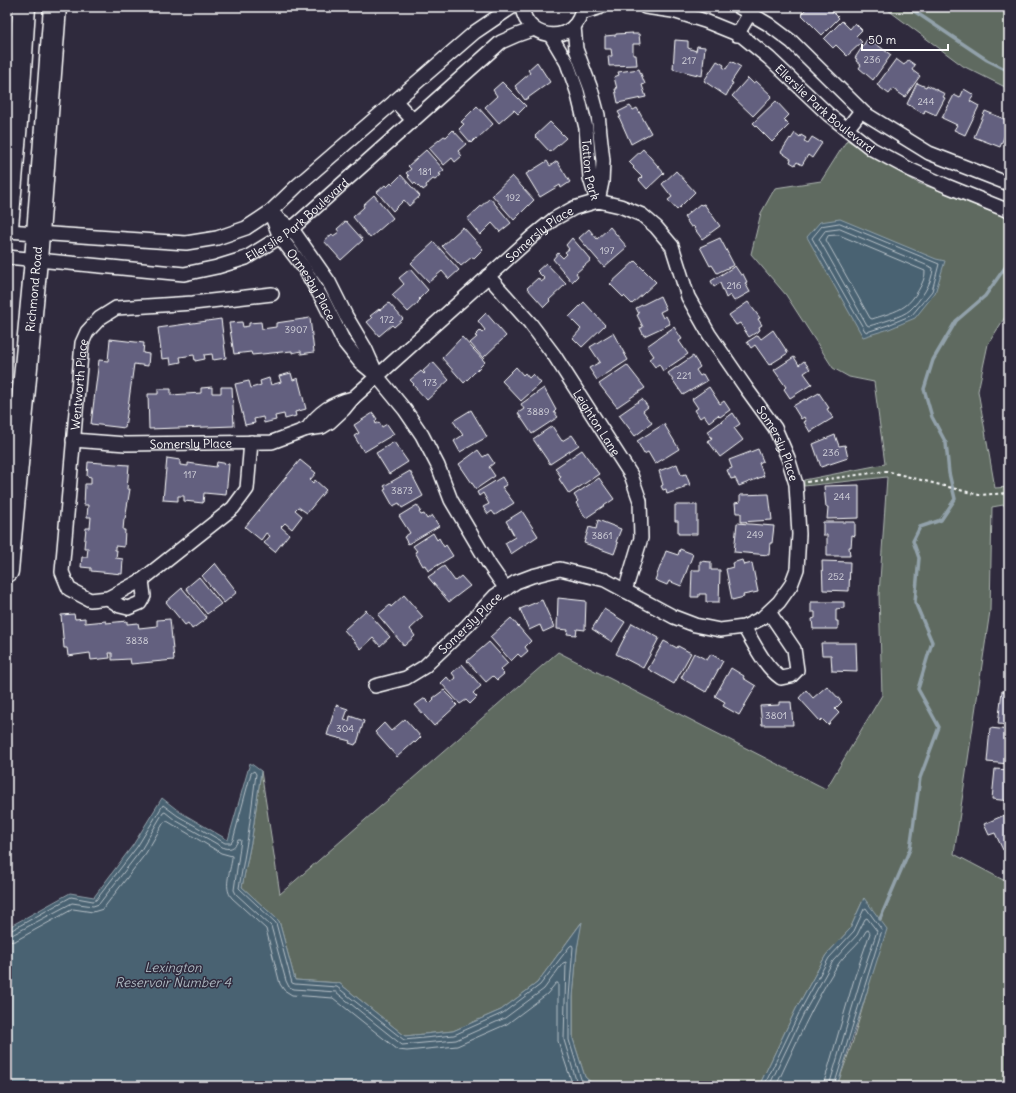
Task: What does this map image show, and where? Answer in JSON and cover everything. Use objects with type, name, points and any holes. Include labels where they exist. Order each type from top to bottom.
[{"type":"highway","points":[[7,227],[24,7]]},
{"type":"highway","name":"Richmond Road","points":[[7,571],[36,260],[55,7]]},
{"type":"street","name":"Ellerslie Park Boulevard","points":[[7,231],[186,243],[218,238],[246,228],[270,212],[298,185],[475,32],[512,7]]},
{"type":"street","points":[[522,7],[524,16],[534,29],[551,36],[560,35],[574,26],[582,10],[601,7]]},
{"type":"street","name":"Ellerslie Park Boulevard","points":[[645,7],[673,11],[705,21],[742,36],[769,58],[829,115],[872,149],[911,170],[1009,211]]},
{"type":"street","name":"Ellerslie Park Boulevard","points":[[744,10],[768,24],[792,42],[864,114],[930,153],[1009,184]]},
{"type":"street","points":[[737,34],[744,10]]},
{"type":"street","name":"Tatton Park","points":[[574,26],[576,48],[591,89],[598,115],[603,161],[602,182],[598,201]]},
{"type":"street","name":"Ellerslie Park Boulevard","points":[[7,258],[184,274],[217,267],[246,258],[292,229],[501,42],[534,29]]},
{"type":"street","name":"Tatton Park","points":[[551,36],[567,63],[577,91],[586,128],[590,178],[598,201]]},
{"type":"street","points":[[395,101],[413,120]]},
{"type":"street","points":[[847,129],[861,110]]},
{"type":"street","name":"Somersly Place","points":[[73,440],[126,444],[272,442],[307,429],[315,418],[326,409],[339,402],[353,398],[488,276],[554,219],[574,208],[598,201],[620,206],[642,215],[656,227],[672,246],[688,297],[709,334],[775,428],[788,458],[796,484],[799,534],[796,569],[791,585],[779,602],[762,618],[744,627],[720,630],[695,625],[674,617],[605,580],[560,569],[532,576],[516,582],[495,596],[467,626],[424,667],[406,678],[375,686]]},
{"type":"street","name":"Ormesby Place","points":[[270,212],[292,229],[329,282],[346,316],[365,348],[377,376]]},
{"type":"street","name":"Ormesby Place","points":[[270,212],[280,237],[304,268],[324,302],[344,342],[360,362],[377,376],[405,410],[422,435],[438,466],[452,500],[490,566],[506,589]]},
{"type":"street","name":"Leighton Lane","points":[[488,276],[530,323],[554,355],[630,475],[640,501],[641,538],[625,591]]},
{"type":"street","name":"Wentworth Place","points":[[251,442],[247,489],[233,508],[142,580],[108,598],[90,600],[69,590],[62,572],[82,344],[87,332],[100,318],[116,308],[193,303],[272,294]]},
{"type":"street","points":[[108,598],[120,606],[128,608],[140,603],[144,596],[142,580]]},
{"type":"street","points":[[744,627],[763,660],[774,673],[781,678],[791,676],[797,670],[794,650],[769,612]]},
{"type":"path","points":[[796,484],[886,471],[979,495],[1009,494]]},
{"type":"green space","points":[[884,7],[1009,7],[1009,89],[963,66]]},
{"type":"green space","points":[[847,140],[918,183],[988,208],[1009,219],[1009,311],[988,344],[978,391],[995,488],[1009,487],[1009,504],[992,507],[990,611],[954,854],[1009,883],[1009,1086],[837,1086],[853,1041],[870,981],[864,898],[850,929],[826,955],[796,1009],[759,1086],[595,1086],[585,1077],[573,1039],[573,997],[581,923],[537,983],[501,1010],[453,1031],[405,1036],[339,983],[295,980],[279,921],[242,887],[252,837],[261,771],[280,894],[558,652],[826,789],[882,695],[879,595],[887,477],[804,486],[804,480],[885,464],[874,382],[849,377],[833,368],[786,295],[751,254],[761,213],[775,188],[821,181]]},
{"type":"water","points":[[840,219],[936,259],[945,261],[935,293],[915,318],[889,329],[863,337],[807,237],[820,222]]},
{"type":"water","name":"Lexington Reservoir Number 4","points":[[250,763],[261,771],[252,837],[242,887],[279,921],[295,980],[339,983],[405,1036],[453,1031],[501,1010],[537,983],[582,922],[577,949],[573,997],[573,1039],[585,1077],[595,1086],[7,1086],[7,928],[70,893],[94,897],[133,845],[162,798],[180,812],[228,840]]},
{"type":"water","points":[[864,898],[887,929],[837,1086],[759,1086],[796,1009],[826,955],[850,929]]},
{"type":"building","points":[[808,7],[828,7],[839,18],[822,35],[801,14]]},
{"type":"building","points":[[842,21],[850,29],[855,23],[862,30],[856,36],[862,42],[847,56],[836,45],[833,48],[824,39]]},
{"type":"building","points":[[633,33],[632,34],[639,34],[640,44],[633,44],[633,55],[636,55],[637,65],[609,66],[608,56],[612,56],[611,49],[605,49],[605,36]]},
{"type":"building","points":[[868,38],[891,55],[873,80],[859,68],[861,65],[855,58]]},
{"type":"building","points":[[675,40],[688,41],[688,48],[696,51],[697,46],[705,47],[702,76],[673,69]]},
{"type":"building","points":[[896,59],[904,65],[908,60],[915,65],[912,70],[920,76],[905,97],[893,89],[889,94],[877,85]]},
{"type":"building","points":[[717,61],[724,65],[723,67],[726,69],[731,61],[741,67],[731,82],[733,83],[726,96],[704,81]]},
{"type":"building","points":[[537,62],[550,82],[525,100],[515,86],[530,73],[528,70]]},
{"type":"building","points":[[639,69],[645,84],[642,85],[646,97],[618,103],[614,77],[619,75],[618,72]]},
{"type":"building","points":[[748,78],[753,83],[756,81],[772,96],[753,116],[732,96]]},
{"type":"building","points":[[502,82],[526,106],[518,114],[514,110],[499,123],[485,107],[497,96],[493,90]]},
{"type":"building","points":[[917,83],[926,87],[927,85],[945,94],[943,97],[945,98],[936,115],[925,110],[924,114],[907,104]]},
{"type":"building","points":[[964,89],[974,95],[970,101],[979,106],[965,135],[954,130],[957,125],[942,118],[954,95],[960,98]]},
{"type":"building","points":[[776,101],[789,115],[784,120],[789,125],[772,142],[753,123]]},
{"type":"building","points":[[477,106],[493,124],[471,143],[459,129],[464,124],[461,122]]},
{"type":"building","points":[[630,106],[633,110],[637,108],[651,133],[631,144],[618,112]]},
{"type":"building","points":[[985,111],[1009,121],[1009,125],[1000,147],[974,137]]},
{"type":"building","points":[[550,122],[566,138],[550,152],[535,136]]},
{"type":"building","points":[[453,130],[466,144],[458,151],[462,156],[455,162],[452,158],[444,165],[429,148],[444,136],[446,137]]},
{"type":"building","points":[[795,133],[800,137],[801,135],[806,138],[804,141],[808,143],[812,137],[822,143],[812,158],[808,155],[802,165],[797,162],[795,165],[790,162],[791,159],[781,152]]},
{"type":"building","points":[[643,149],[664,173],[647,189],[639,180],[642,177],[629,162]]},
{"type":"building","points":[[426,150],[444,170],[435,180],[433,179],[426,185],[427,187],[423,190],[415,183],[414,184],[406,173],[411,169],[408,166]]},
{"type":"building","points":[[547,161],[550,166],[557,161],[570,182],[561,188],[560,185],[540,197],[526,174]]},
{"type":"building","points":[[676,171],[695,192],[677,210],[668,200],[672,197],[662,184]]},
{"type":"building","points":[[401,175],[420,196],[409,206],[404,200],[393,211],[377,192],[385,185],[387,187],[391,183],[392,184]]},
{"type":"building","points":[[512,176],[534,200],[514,220],[492,195]]},
{"type":"building","points":[[374,195],[393,218],[370,238],[353,217]]},
{"type":"building","points":[[490,198],[511,223],[500,232],[492,223],[480,235],[467,219]]},
{"type":"building","points":[[700,204],[704,204],[720,226],[702,239],[695,228],[693,226],[691,227],[684,217]]},
{"type":"building","points":[[346,221],[363,240],[341,260],[324,241],[332,234],[333,236],[339,232],[337,229]]},
{"type":"building","points":[[463,227],[483,249],[474,258],[472,257],[461,266],[442,246]]},
{"type":"building","points":[[610,227],[627,247],[604,267],[579,238],[589,229],[597,239]]},
{"type":"building","points":[[572,238],[591,260],[576,273],[578,276],[572,282],[553,259],[558,253],[563,258],[567,254],[565,252],[569,249],[566,245]]},
{"type":"building","points":[[720,238],[734,265],[717,273],[712,265],[710,266],[700,247]]},
{"type":"building","points":[[434,242],[459,270],[449,279],[442,271],[429,282],[411,263]]},
{"type":"building","points":[[635,261],[656,282],[632,304],[610,284]]},
{"type":"building","points":[[546,263],[566,284],[549,300],[550,301],[544,307],[527,288],[538,278],[541,282],[545,279],[537,271]]},
{"type":"building","points":[[735,266],[741,275],[743,274],[747,282],[745,283],[750,292],[734,301],[730,295],[726,298],[720,283],[714,287],[711,281]]},
{"type":"building","points":[[410,269],[428,290],[419,299],[420,300],[418,303],[408,312],[392,295],[404,284],[399,278]]},
{"type":"building","points":[[660,296],[666,309],[660,312],[663,318],[666,316],[670,324],[644,336],[640,328],[643,327],[637,315],[639,314],[636,308]]},
{"type":"building","points":[[584,302],[605,325],[582,347],[573,338],[581,329],[569,317]]},
{"type":"building","points":[[748,302],[760,318],[758,319],[762,325],[759,327],[760,330],[749,337],[740,323],[736,325],[729,315]]},
{"type":"building","points":[[389,303],[403,319],[394,327],[392,325],[379,336],[367,322],[372,318],[370,316]]},
{"type":"building","points":[[486,313],[506,336],[483,358],[470,343],[477,337],[475,336],[480,331],[482,333],[485,330],[478,321]]},
{"type":"building","points":[[310,318],[314,352],[301,354],[301,351],[292,353],[292,351],[252,355],[251,352],[234,354],[229,323],[242,322],[243,327],[249,326],[249,323],[261,322],[262,329],[276,327],[276,323]]},
{"type":"building","points":[[221,319],[226,358],[213,360],[212,354],[204,355],[205,359],[195,361],[194,355],[180,357],[181,362],[171,364],[170,358],[162,359],[158,328]]},
{"type":"building","points":[[674,327],[682,339],[679,341],[688,354],[663,371],[659,364],[655,367],[649,359],[654,356],[647,346]]},
{"type":"building","points":[[773,330],[788,353],[769,365],[755,345],[751,348],[747,342],[758,335],[761,339]]},
{"type":"building","points":[[613,333],[628,360],[597,380],[589,368],[600,362],[590,347]]},
{"type":"building","points":[[462,337],[485,362],[464,383],[442,358]]},
{"type":"building","points":[[110,339],[144,343],[143,353],[149,354],[148,366],[134,364],[125,428],[91,424],[99,360],[108,361]]},
{"type":"building","points":[[693,356],[700,367],[696,370],[700,376],[703,374],[707,381],[683,395],[668,373]]},
{"type":"building","points":[[794,357],[799,365],[804,361],[810,369],[804,373],[812,384],[790,398],[784,389],[786,387],[774,370]]},
{"type":"building","points":[[433,362],[449,380],[427,400],[410,380],[421,371],[424,374],[425,373],[423,371]]},
{"type":"building","points":[[627,365],[645,388],[617,407],[599,384]]},
{"type":"building","points":[[516,367],[523,375],[525,373],[529,378],[533,374],[541,383],[521,401],[502,381]]},
{"type":"building","points":[[291,373],[293,380],[298,378],[306,409],[295,412],[296,416],[285,419],[284,414],[275,416],[276,420],[264,423],[263,417],[254,419],[255,423],[245,425],[235,384],[249,381],[251,388],[261,385],[260,381],[269,378],[271,385],[281,382],[279,376]]},
{"type":"building","points":[[212,387],[212,393],[221,393],[221,387],[232,387],[234,426],[149,429],[148,394],[158,394],[158,389],[171,389],[171,395],[201,393],[201,388]]},
{"type":"building","points":[[709,387],[720,404],[724,401],[730,410],[720,417],[718,415],[709,422],[704,415],[700,418],[695,410],[698,408],[692,399]]},
{"type":"building","points":[[544,388],[556,410],[554,412],[558,417],[532,434],[518,413],[524,409],[521,404]]},
{"type":"building","points":[[819,393],[829,408],[827,409],[833,418],[810,432],[804,422],[806,421],[804,417],[801,419],[793,406]]},
{"type":"building","points":[[642,399],[648,407],[643,411],[652,423],[635,436],[619,415]]},
{"type":"building","points":[[471,410],[487,437],[460,452],[454,441],[463,435],[453,421]]},
{"type":"building","points":[[373,413],[377,419],[375,421],[376,424],[379,422],[382,427],[387,424],[394,434],[364,452],[354,436],[359,433],[354,425]]},
{"type":"building","points":[[733,413],[740,424],[734,428],[743,440],[720,457],[708,441],[712,438],[707,432]]},
{"type":"building","points":[[664,424],[679,449],[655,464],[648,452],[644,454],[637,441]]},
{"type":"building","points":[[552,426],[562,441],[572,435],[579,445],[550,464],[533,439]]},
{"type":"building","points":[[835,435],[839,446],[845,445],[848,458],[821,467],[813,444]]},
{"type":"building","points":[[394,442],[408,462],[389,474],[376,453]]},
{"type":"building","points":[[758,449],[763,461],[759,463],[764,476],[739,486],[735,478],[731,479],[727,470],[732,468],[729,460]]},
{"type":"building","points":[[478,450],[483,457],[488,454],[494,463],[489,467],[495,476],[476,489],[459,464]]},
{"type":"building","points":[[582,450],[599,474],[569,494],[559,479],[561,477],[555,468]]},
{"type":"building","points":[[167,458],[180,460],[180,465],[188,466],[188,463],[216,467],[217,462],[229,464],[226,495],[204,493],[203,503],[184,501],[184,496],[178,496],[178,501],[163,500]]},
{"type":"building","points":[[300,460],[316,473],[310,480],[313,483],[315,480],[326,490],[307,513],[298,507],[295,510],[302,516],[292,529],[285,523],[281,527],[289,534],[275,552],[264,543],[270,536],[266,533],[261,540],[245,527]]},
{"type":"building","points":[[88,462],[129,465],[127,489],[130,489],[124,519],[124,547],[115,546],[115,550],[117,550],[116,558],[123,559],[122,574],[91,571],[91,568],[81,567],[82,557],[87,557],[88,548],[84,548],[86,528],[90,528],[91,517],[87,517],[88,505],[84,505],[85,484],[91,484],[91,477],[87,476]]},
{"type":"building","points":[[677,464],[681,475],[686,474],[690,485],[684,486],[684,488],[667,494],[666,489],[663,490],[661,486],[663,485],[659,471]]},
{"type":"building","points":[[410,471],[423,496],[402,508],[399,503],[393,506],[384,490],[386,489],[384,486]]},
{"type":"building","points":[[502,477],[507,485],[502,487],[514,503],[495,515],[492,511],[488,514],[483,507],[489,504],[483,493],[479,496],[477,492]]},
{"type":"building","points":[[599,478],[614,499],[586,518],[576,503],[578,501],[574,495]]},
{"type":"building","points":[[859,485],[859,518],[827,519],[828,507],[826,507],[824,486]]},
{"type":"building","points":[[769,494],[772,520],[741,522],[741,513],[736,513],[735,503],[740,502],[740,495]]},
{"type":"building","points":[[417,505],[421,511],[419,512],[421,515],[424,514],[427,519],[432,515],[439,526],[408,544],[404,537],[410,533],[399,516]]},
{"type":"building","points":[[675,505],[697,505],[697,534],[678,534],[678,521],[675,521]]},
{"type":"building","points":[[522,511],[538,536],[511,554],[505,543],[515,537],[506,521]]},
{"type":"building","points":[[598,520],[621,529],[616,542],[618,543],[614,554],[584,543],[589,527],[596,529]]},
{"type":"building","points":[[823,522],[855,522],[855,536],[852,535],[851,547],[849,547],[850,556],[827,556],[827,535],[823,535]]},
{"type":"building","points":[[737,523],[774,526],[769,555],[734,552]]},
{"type":"building","points":[[433,533],[437,540],[439,538],[444,547],[446,545],[453,556],[428,571],[425,565],[423,566],[415,552],[417,551],[413,546]]},
{"type":"building","points":[[680,549],[693,554],[681,586],[669,581],[667,585],[655,580],[666,551],[678,555]]},
{"type":"building","points":[[742,560],[744,565],[752,563],[758,592],[743,595],[744,597],[732,600],[726,569],[733,567],[732,563]]},
{"type":"building","points":[[700,561],[711,562],[711,570],[720,570],[719,602],[706,602],[706,594],[699,594],[699,597],[691,597],[692,570],[700,570]]},
{"type":"building","points":[[822,561],[850,562],[849,591],[823,590]]},
{"type":"building","points":[[215,563],[237,592],[224,603],[202,576]]},
{"type":"building","points":[[444,566],[455,581],[461,576],[470,586],[449,602],[428,577]]},
{"type":"building","points":[[199,577],[221,604],[207,614],[186,588]]},
{"type":"building","points":[[182,588],[207,618],[192,629],[188,623],[185,625],[166,602]]},
{"type":"building","points":[[404,595],[423,617],[410,629],[415,636],[404,646],[378,615],[390,605],[391,607]]},
{"type":"building","points":[[558,598],[586,601],[585,630],[577,629],[576,635],[567,634],[568,630],[557,629]]},
{"type":"building","points":[[542,600],[554,627],[543,632],[540,625],[529,630],[520,609]]},
{"type":"building","points":[[811,602],[844,602],[844,608],[836,609],[838,629],[813,629],[812,619],[815,618],[815,612],[811,612]]},
{"type":"building","points":[[604,609],[625,622],[612,642],[592,629]]},
{"type":"building","points":[[366,610],[390,637],[380,646],[373,638],[361,649],[344,630]]},
{"type":"building","points":[[74,614],[75,619],[85,618],[85,623],[127,621],[127,624],[138,623],[139,628],[157,626],[157,620],[170,619],[174,660],[131,664],[130,659],[112,660],[112,653],[109,653],[110,658],[91,660],[90,653],[68,656],[67,648],[64,648],[61,615]]},
{"type":"building","points":[[511,618],[531,641],[525,647],[528,651],[521,657],[518,654],[511,661],[490,637]]},
{"type":"building","points":[[632,623],[659,638],[643,668],[616,654]]},
{"type":"building","points":[[664,641],[691,653],[674,684],[648,669]]},
{"type":"building","points":[[489,642],[508,663],[500,670],[504,674],[497,680],[493,676],[486,682],[467,661]]},
{"type":"building","points":[[821,643],[856,643],[857,672],[832,671],[831,655],[822,655]]},
{"type":"building","points":[[694,653],[707,660],[711,654],[723,661],[706,692],[681,678]]},
{"type":"building","points":[[462,664],[481,686],[473,693],[477,697],[470,704],[466,700],[460,704],[441,683],[447,677],[451,682],[456,678],[452,673]]},
{"type":"building","points":[[731,668],[756,686],[739,715],[723,706],[725,702],[715,696]]},
{"type":"building","points":[[827,686],[842,702],[835,709],[839,713],[828,725],[822,719],[820,721],[799,698],[806,690],[813,698]]},
{"type":"building","points":[[444,690],[457,705],[434,726],[415,705],[425,698],[430,703],[434,699],[433,698]]},
{"type":"building","points":[[1002,691],[1009,692],[1009,725],[998,724]]},
{"type":"building","points":[[779,702],[791,702],[793,725],[762,725],[760,706],[779,705]]},
{"type":"building","points":[[336,705],[348,709],[344,720],[349,721],[350,716],[364,721],[355,745],[349,743],[350,741],[327,735]]},
{"type":"building","points":[[405,719],[421,737],[397,757],[375,732],[384,723],[391,731]]},
{"type":"building","points":[[990,728],[1009,730],[1009,764],[987,762]]},
{"type":"building","points":[[995,769],[1009,770],[1009,801],[992,799]]},
{"type":"building","points":[[1009,813],[1009,847],[1003,850],[995,833],[989,835],[984,824]]},
{"type":"waterway","points":[[908,7],[987,60],[1009,71]]},
{"type":"waterway","points":[[880,919],[910,849],[920,778],[939,727],[918,689],[932,642],[915,602],[919,558],[913,541],[920,527],[941,520],[955,499],[949,473],[946,443],[932,417],[924,389],[933,360],[956,321],[985,296],[1009,262]]}]
